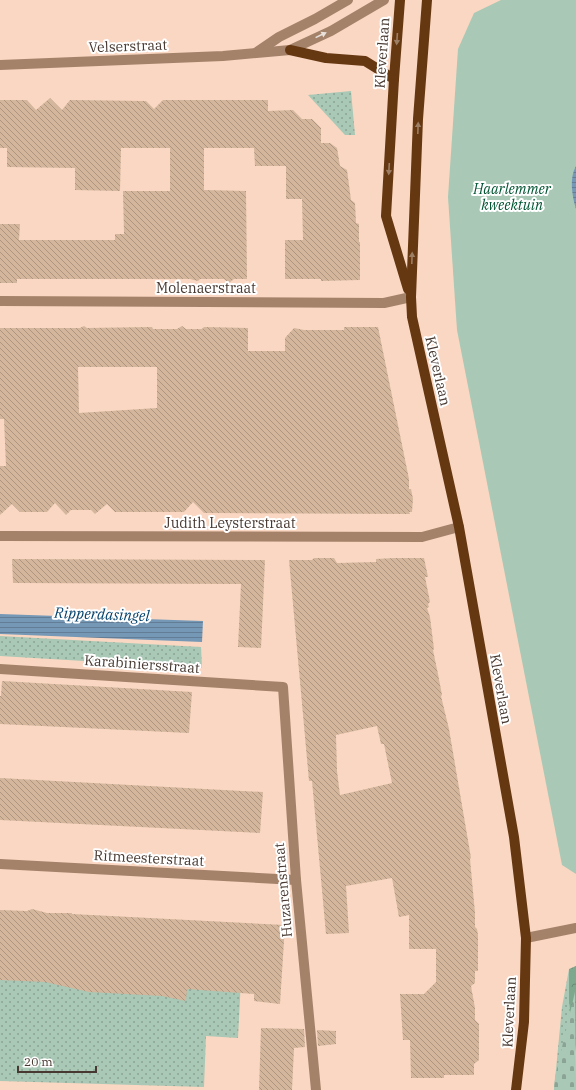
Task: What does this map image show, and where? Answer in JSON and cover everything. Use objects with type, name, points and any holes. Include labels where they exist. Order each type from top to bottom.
[{"type":"main road","name":"Kleverlaan","points":[[400,0],[386,216],[411,297]]},
{"type":"main road","name":"Kleverlaan","points":[[427,0],[418,119],[411,297],[412,317],[459,527],[514,837],[526,938],[524,1022],[516,1090]]},
{"type":"main road","points":[[290,50],[326,58],[365,61],[394,79]]},
{"type":"street","name":"Velserstraat","points":[[257,52],[335,3],[348,0]]},
{"type":"street","name":"Velserstraat","points":[[0,65],[223,56],[290,50],[331,30],[384,0]]},
{"type":"street","name":"Molenaerstraat","points":[[0,301],[384,303],[411,297]]},
{"type":"street","name":"Judith Leysterstraat","points":[[0,536],[422,537],[459,527]]},
{"type":"street","name":"Karabiniersstraat","points":[[0,669],[283,687]]},
{"type":"street","name":"Huzarenstraat","points":[[283,687],[296,880],[316,1090]]},
{"type":"street","name":"Ritmeesterstraat","points":[[0,864],[296,880]]},
{"type":"street","points":[[526,938],[576,928]]},
{"type":"green space","name":"Haarlemmer kweektuin","points":[[501,0],[576,0],[576,874],[562,865],[457,330],[448,197],[458,49],[474,13]]},
{"type":"green space","points":[[351,91],[355,135],[345,135],[308,95]]},
{"type":"green space","points":[[0,636],[201,647],[202,668],[0,656]]},
{"type":"green space","points":[[0,941],[242,960],[238,1038],[206,1036],[204,1087],[0,1081]]},
{"type":"green space","points":[[576,966],[576,1052],[569,1003],[569,969]]},
{"type":"green space","points":[[569,969],[569,1003],[575,1041],[576,1090],[554,1090],[562,1007]]},
{"type":"green space","points":[[575,992],[576,1090],[554,1090],[555,1077]]},
{"type":"water","points":[[576,166],[576,209],[572,193],[572,176]]},
{"type":"water","points":[[0,614],[203,621],[202,642],[0,634]]},
{"type":"building","points":[[50,98],[62,110],[70,100],[146,101],[154,109],[163,100],[268,100],[268,111],[293,110],[302,119],[312,119],[321,128],[321,143],[330,143],[337,148],[340,166],[347,170],[351,200],[355,203],[356,223],[359,224],[360,280],[321,281],[321,279],[285,279],[285,240],[303,240],[302,199],[286,199],[286,166],[255,166],[254,148],[204,148],[204,190],[246,191],[247,279],[234,279],[229,283],[224,279],[200,279],[198,281],[190,279],[17,279],[17,283],[0,283],[0,224],[20,224],[19,240],[115,240],[115,234],[124,234],[123,191],[170,191],[170,148],[121,148],[120,191],[75,190],[75,168],[7,167],[7,148],[0,148],[0,100],[27,100],[36,110]]},
{"type":"building","points":[[84,326],[87,328],[152,327],[153,329],[177,329],[182,326],[186,329],[202,329],[204,327],[248,328],[248,351],[285,351],[285,338],[294,328],[304,330],[344,330],[344,327],[378,327],[409,479],[409,489],[411,489],[413,499],[412,512],[409,512],[410,514],[204,513],[193,502],[184,512],[115,512],[107,504],[95,514],[91,510],[71,510],[66,515],[55,503],[47,512],[20,512],[12,504],[0,515],[0,466],[6,466],[4,419],[0,419],[0,328],[80,328]],"holes":[[[78,367],[157,367],[157,408],[79,413]]]},
{"type":"building","points":[[314,558],[334,558],[337,563],[376,562],[376,559],[424,558],[428,577],[425,577],[430,602],[428,604],[429,607],[427,608],[430,617],[433,650],[441,696],[449,729],[471,858],[475,927],[478,935],[478,971],[475,971],[475,983],[471,986],[475,1008],[475,1020],[479,1024],[479,1060],[474,1064],[474,1075],[444,1075],[444,1078],[411,1078],[410,1040],[403,1040],[400,994],[424,994],[436,982],[436,949],[409,949],[409,915],[399,917],[392,878],[346,886],[349,933],[326,934],[312,781],[309,781],[289,560],[312,560]],"holes":[[[377,726],[381,744],[384,744],[392,783],[340,795],[337,771],[336,735]]]},
{"type":"building","points":[[12,559],[265,560],[261,648],[238,647],[241,584],[13,583]]},
{"type":"building","points":[[2,681],[192,692],[189,733],[0,724],[0,696]]},
{"type":"building","points":[[0,778],[263,792],[260,833],[0,820]]},
{"type":"building","points":[[32,909],[47,913],[72,913],[285,925],[280,1004],[254,1001],[254,994],[187,989],[186,1001],[162,996],[89,992],[45,982],[0,980],[0,910],[27,911]]},
{"type":"building","points":[[261,1028],[304,1029],[305,1047],[294,1048],[292,1090],[259,1090]]},
{"type":"building","points":[[317,1030],[336,1031],[336,1044],[318,1046]]},
{"type":"water label","name":"Ripperdasingel","points":[[102,614]]}]
